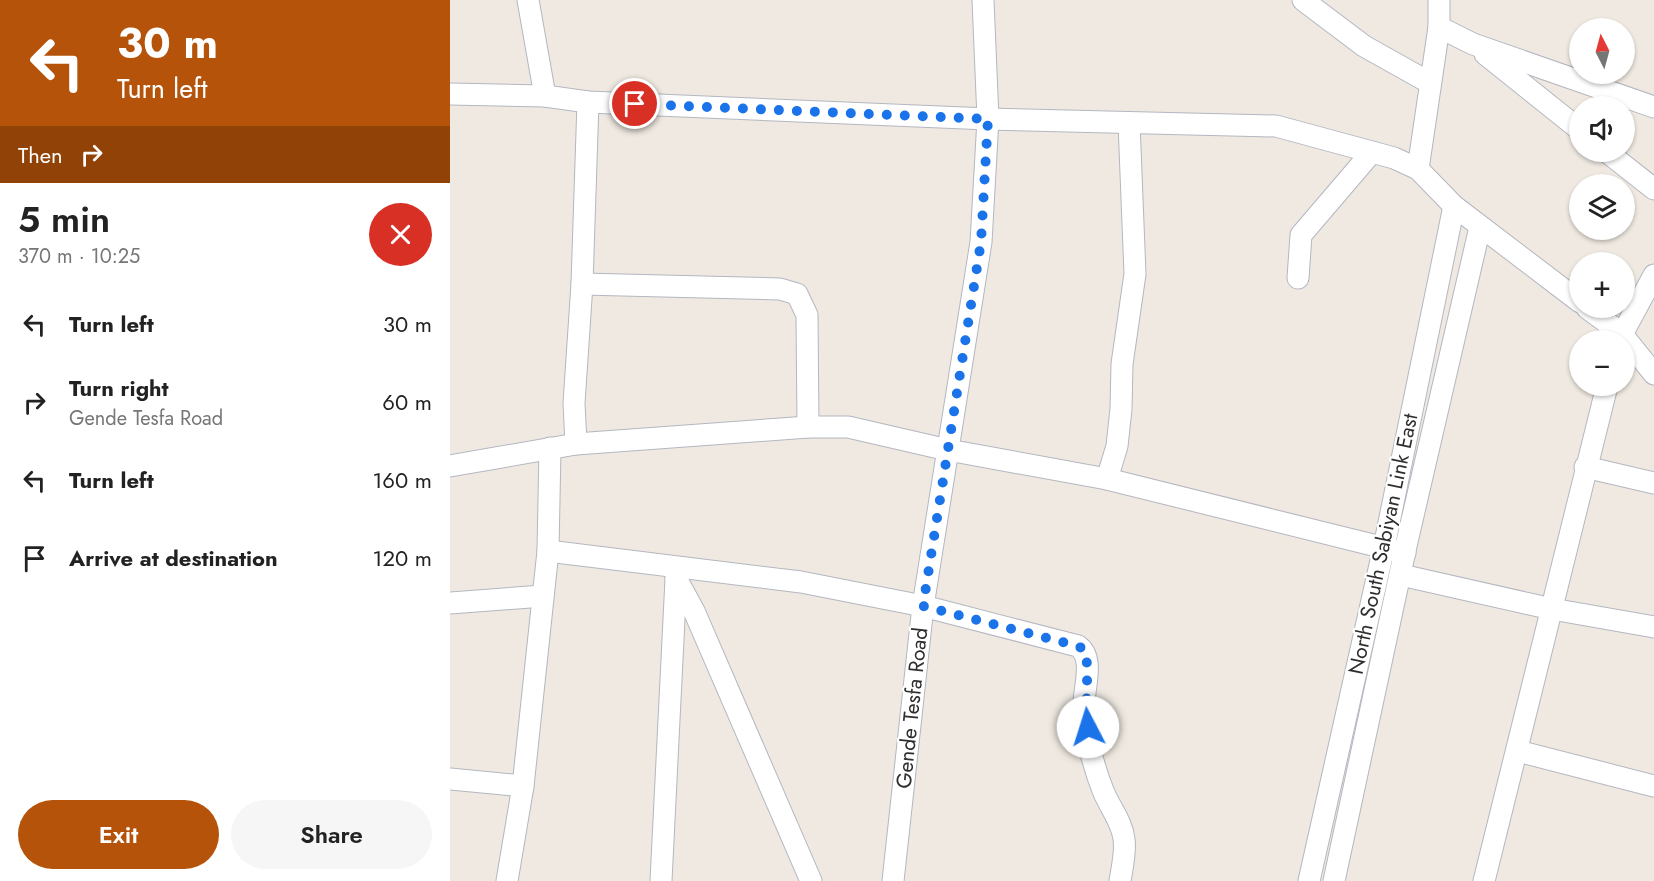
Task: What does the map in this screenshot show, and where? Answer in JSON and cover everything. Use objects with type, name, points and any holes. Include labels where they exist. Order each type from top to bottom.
[{"type":"street","points":[[528,0],[544,96]]},
{"type":"street","name":"Gende Tesfa Road","points":[[893,881],[923,606],[981,242],[988,119],[983,0]]},
{"type":"street","points":[[1303,0],[1364,46],[1430,83]]},
{"type":"street","points":[[1418,169],[1439,27],[1439,0]]},
{"type":"street","points":[[1439,27],[1473,44],[1654,106]]},
{"type":"street","points":[[1473,44],[1569,121]]},
{"type":"street","points":[[450,94],[544,96],[588,102],[988,119],[1276,126],[1372,152],[1418,169],[1454,206],[1569,294]]},
{"type":"street","points":[[576,444],[574,403],[582,284],[588,102]]},
{"type":"street","points":[[1107,479],[1117,446],[1121,410],[1122,364],[1135,274],[1130,123]]},
{"type":"street","points":[[1298,278],[1301,235],[1372,152]]},
{"type":"street","points":[[1620,162],[1654,189]]},
{"type":"street","name":"North South Sabiyan Link East","points":[[1309,881],[1384,547],[1454,206]]},
{"type":"street","name":"North South Sabiyan Link East","points":[[1334,881],[1405,553],[1480,227]]},
{"type":"street","points":[[1624,330],[1654,275]]},
{"type":"street","points":[[582,284],[780,289],[797,294],[807,315],[808,427]]},
{"type":"street","points":[[1598,318],[1612,330]]},
{"type":"street","points":[[1635,353],[1654,374]]},
{"type":"street","points":[[1484,881],[1604,396]]},
{"type":"street","points":[[450,466],[576,444],[808,427],[868,430],[948,450],[1107,479],[1405,553]]},
{"type":"street","points":[[507,881],[523,786],[548,551],[550,448]]},
{"type":"street","points":[[1585,467],[1654,483]]},
{"type":"street","points":[[548,551],[676,572],[801,582],[923,606],[1078,646],[1085,650],[1087,660],[1084,705],[1091,749],[1104,793],[1122,825],[1125,843],[1120,881]]},
{"type":"street","points":[[661,881],[676,572]]},
{"type":"street","points":[[676,572],[811,881]]},
{"type":"street","points":[[1401,575],[1552,609],[1654,627]]},
{"type":"street","points":[[450,603],[543,596]]},
{"type":"street","points":[[1518,751],[1654,786]]},
{"type":"street","points":[[450,779],[523,786]]},
{"type":"route","points":[[635,104],[988,119],[981,242],[923,606],[1078,646],[1085,650],[1087,660],[1084,705],[1088,727]]}]
